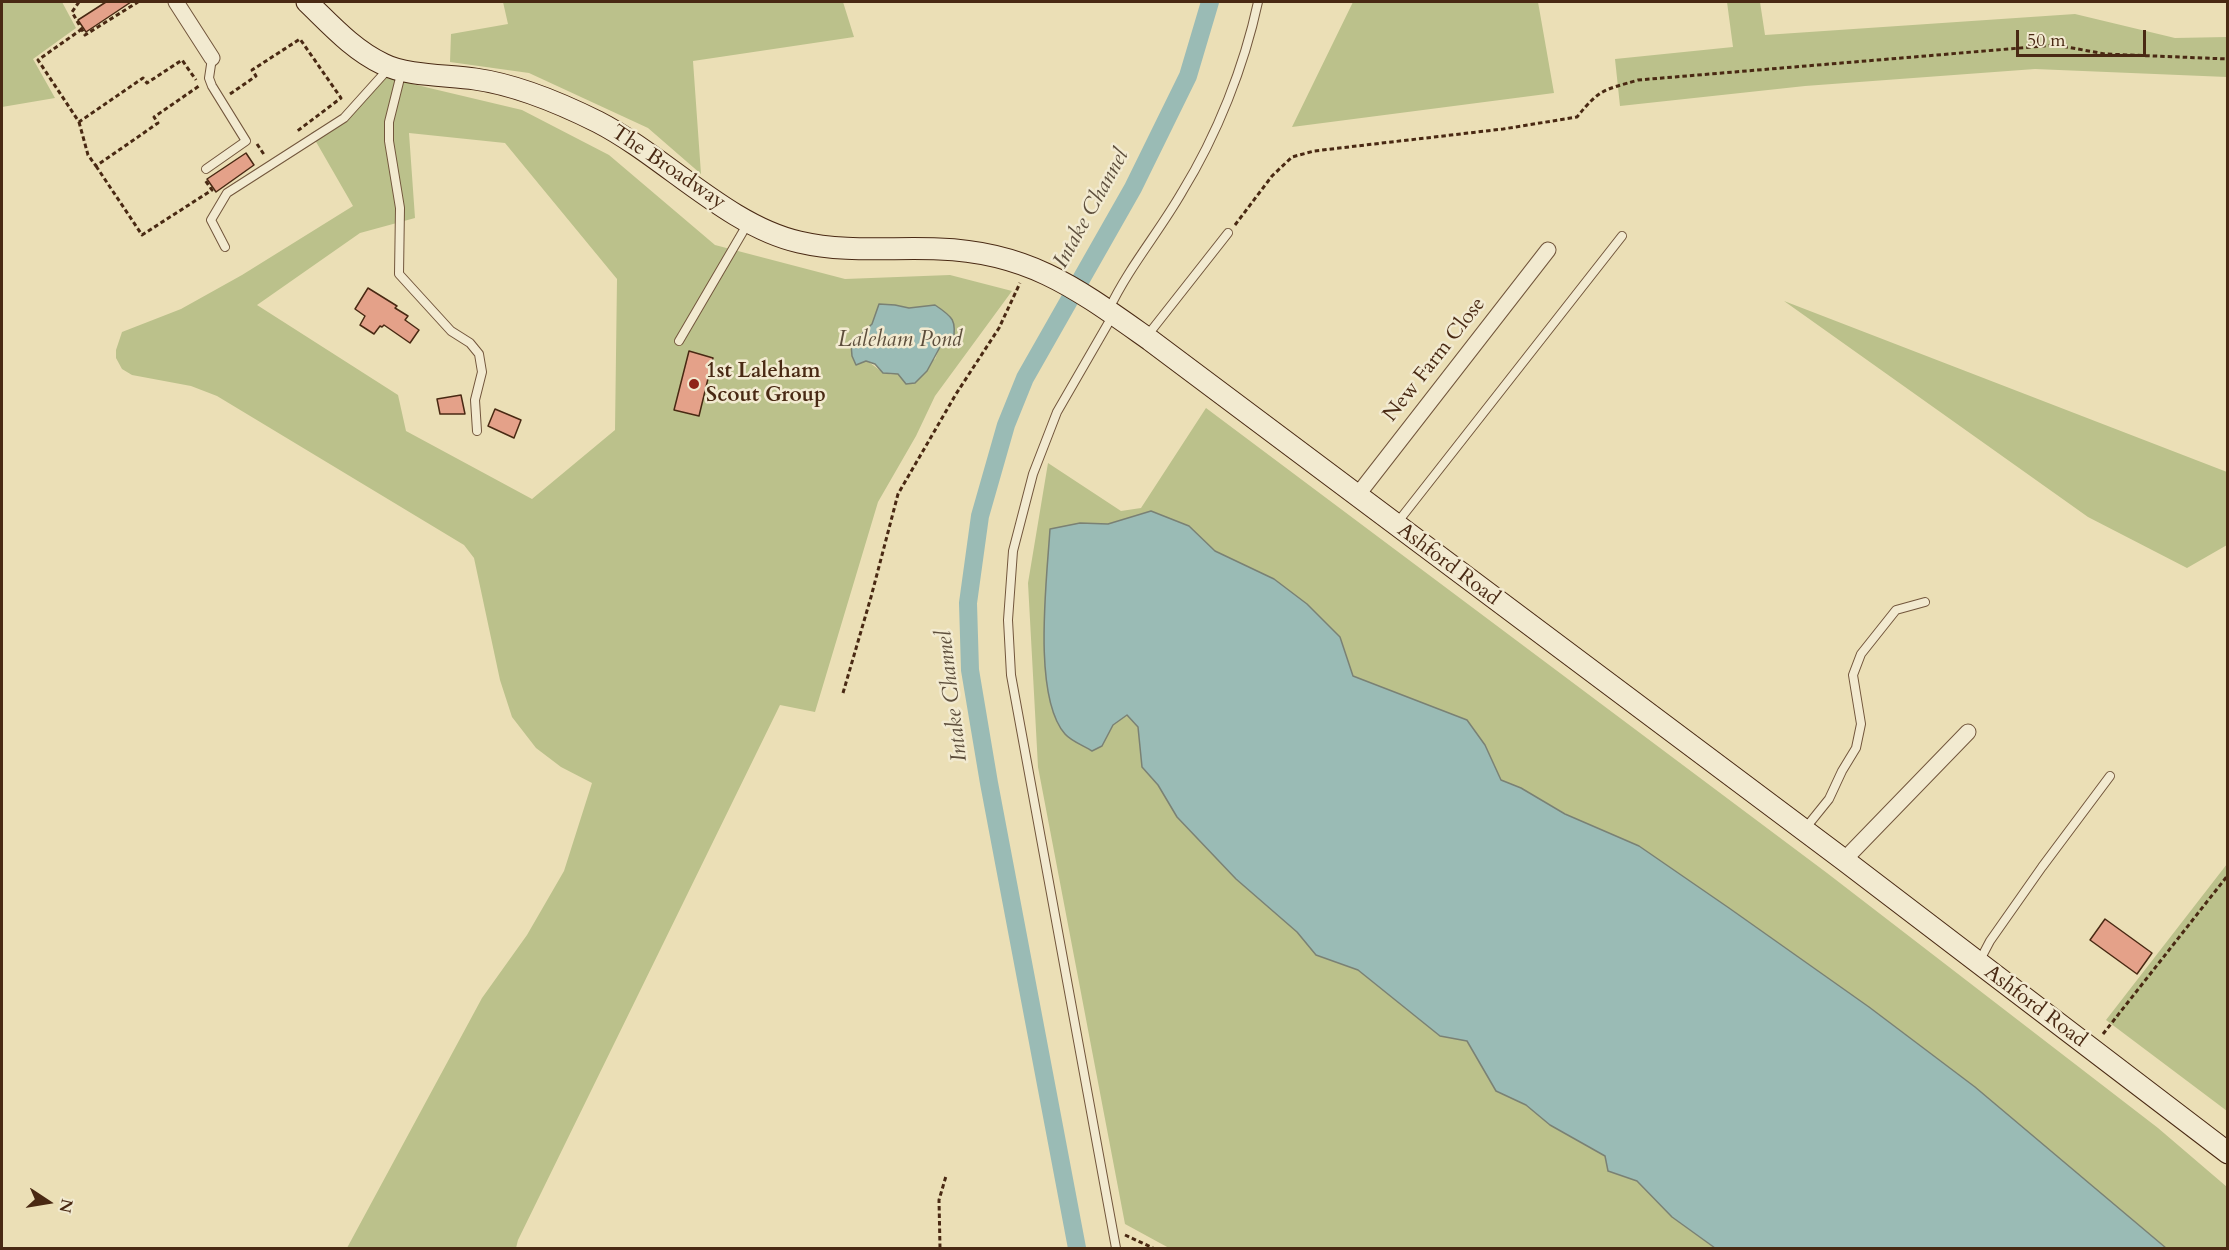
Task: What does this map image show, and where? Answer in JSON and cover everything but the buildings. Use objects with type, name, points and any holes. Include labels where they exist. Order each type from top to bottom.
[{"type":"main road","name":"The Broadway","points":[[307,2],[355,47],[396,68],[477,79],[513,87],[552,100],[601,124],[639,147],[749,222],[797,242],[831,248],[867,250],[943,249],[1016,260],[1050,274]]},
{"type":"main road","name":"Ashford Road","points":[[1050,274],[1108,310],[1146,338],[1844,860],[2228,1153]]},
{"type":"street","points":[[176,2],[212,58]]},
{"type":"street","name":"New Farm Close","points":[[1356,497],[1548,250]]},
{"type":"street","points":[[1844,860],[1939,754],[1968,732]]},
{"type":"lane","points":[[1116,1248],[1011,675],[1008,620],[1013,551],[1033,474],[1057,412],[1120,286],[1182,193],[1198,164],[1228,97],[1258,2]]},
{"type":"lane","points":[[206,169],[246,141],[209,78],[212,58]]},
{"type":"lane","points":[[225,247],[211,220],[226,193],[344,118],[396,68]]},
{"type":"lane","points":[[396,68],[389,122],[389,141],[400,208],[399,274],[451,331],[470,343],[479,354],[482,372],[475,400],[477,431]]},
{"type":"lane","points":[[679,341],[749,222]]},
{"type":"lane","points":[[1146,338],[1228,233]]},
{"type":"lane","points":[[1395,526],[1622,236]]},
{"type":"lane","points":[[1803,830],[1829,799],[1856,748],[1860,724],[1853,675],[1861,654],[1896,610],[1925,602]]},
{"type":"lane","points":[[1978,964],[1990,941],[2110,776]]},
{"type":"path","points":[[79,2],[72,12],[85,35],[138,2]]},
{"type":"path","points":[[82,29],[38,60],[79,122],[88,154],[142,235],[212,190],[200,173],[206,169]]},
{"type":"path","points":[[221,100],[256,76],[252,70],[300,39],[341,98],[294,134]]},
{"type":"path","points":[[1228,233],[1243,217],[1272,176],[1292,157],[1314,152],[1503,129],[1577,117],[1594,96],[1604,90],[1638,80],[2056,45],[2105,54],[2228,59]]},
{"type":"path","points":[[79,122],[143,78],[147,83],[182,60],[199,85],[154,117],[158,123],[96,166]]},
{"type":"path","points":[[246,141],[257,144],[265,156]]},
{"type":"path","points":[[843,693],[872,597],[898,494],[956,394],[999,328],[1028,265]]},
{"type":"path","points":[[2090,1049],[2228,875]]},
{"type":"path","points":[[940,1248],[939,1200],[946,1176]]},
{"type":"path","points":[[1113,1229],[1153,1248]]},
{"type":"green space","points":[[2,2],[62,2],[76,28],[33,59],[55,98],[2,107]]},
{"type":"green space","points":[[503,2],[843,2],[854,37],[693,61],[701,174],[648,128],[529,73],[450,62],[451,34],[508,24]]},
{"type":"green space","points":[[1353,2],[1538,2],[1554,93],[1292,127]]},
{"type":"green space","points":[[1727,2],[1760,2],[1765,35],[2075,14],[2175,38],[2227,37],[2227,77],[2035,69],[1805,86],[1620,106],[1615,59],[1733,47]]},
{"type":"green space","points":[[383,77],[522,110],[609,155],[715,245],[845,279],[950,275],[1012,291],[935,396],[916,436],[878,502],[815,712],[780,705],[516,1248],[347,1248],[482,998],[527,935],[564,871],[592,783],[561,767],[536,748],[512,717],[500,680],[474,558],[464,545],[217,396],[191,386],[132,375],[122,369],[116,358],[122,332],[181,309],[242,275],[353,206],[311,133],[352,110]],"holes":[[[409,133],[505,143],[617,279],[615,430],[532,499],[406,431],[398,395],[257,305],[360,233],[415,218]],[[895,305],[909,308],[935,305],[940,347],[935,359],[909,371],[895,374],[883,372],[866,361],[856,365],[861,333]]]},
{"type":"green space","points":[[1784,301],[2227,472],[2227,545],[2187,568],[2088,517]]},
{"type":"green space","points":[[1206,408],[1827,873],[2158,1128],[2227,1187],[2227,1248],[2166,1248],[1975,1087],[1869,1007],[1729,908],[1521,788],[1501,780],[1485,745],[1352,676],[1340,637],[1274,579],[1215,551],[1189,526],[1151,511],[1108,524],[1080,523],[1102,746],[1113,725],[1127,715],[1138,727],[1142,767],[1158,785],[1177,817],[1236,879],[1297,932],[1316,955],[1358,970],[1440,1036],[1467,1041],[1496,1091],[1526,1105],[1550,1125],[1605,1156],[1608,1171],[1637,1181],[1672,1217],[1715,1248],[1169,1248],[1125,1224],[1038,767],[1028,583],[1048,463],[1121,511],[1141,508]]},
{"type":"green space","points":[[2227,864],[2227,1111],[2106,1020]]},
{"type":"water","name":"Laleham Pond","points":[[879,304],[909,308],[935,305],[950,316],[954,324],[953,343],[940,347],[927,371],[915,383],[906,384],[898,374],[883,373],[875,364],[866,361],[856,365],[852,356],[851,344],[872,324]]},
{"type":"water","points":[[1151,511],[1189,526],[1215,551],[1274,579],[1307,604],[1340,637],[1353,676],[1467,720],[1485,745],[1501,780],[1521,788],[1565,814],[1639,846],[1869,1007],[1975,1087],[2166,1248],[1715,1248],[1672,1217],[1637,1181],[1608,1171],[1605,1156],[1550,1125],[1526,1105],[1496,1091],[1467,1041],[1440,1036],[1358,970],[1316,955],[1297,932],[1236,879],[1177,817],[1158,785],[1142,767],[1138,727],[1127,715],[1113,725],[1102,746],[1092,751],[1065,734],[1055,716],[1048,693],[1045,665],[1045,605],[1050,529],[1080,523],[1108,524]]},
{"type":"waterway","name":"Intake Channel","points":[[1077,1248],[989,783],[970,670],[968,603],[980,516],[1006,425],[1025,378],[1133,188],[1188,76],[1210,2]]},
{"type":"place","name":"1st Laleham Scout Group","points":[[694,384]]}]
